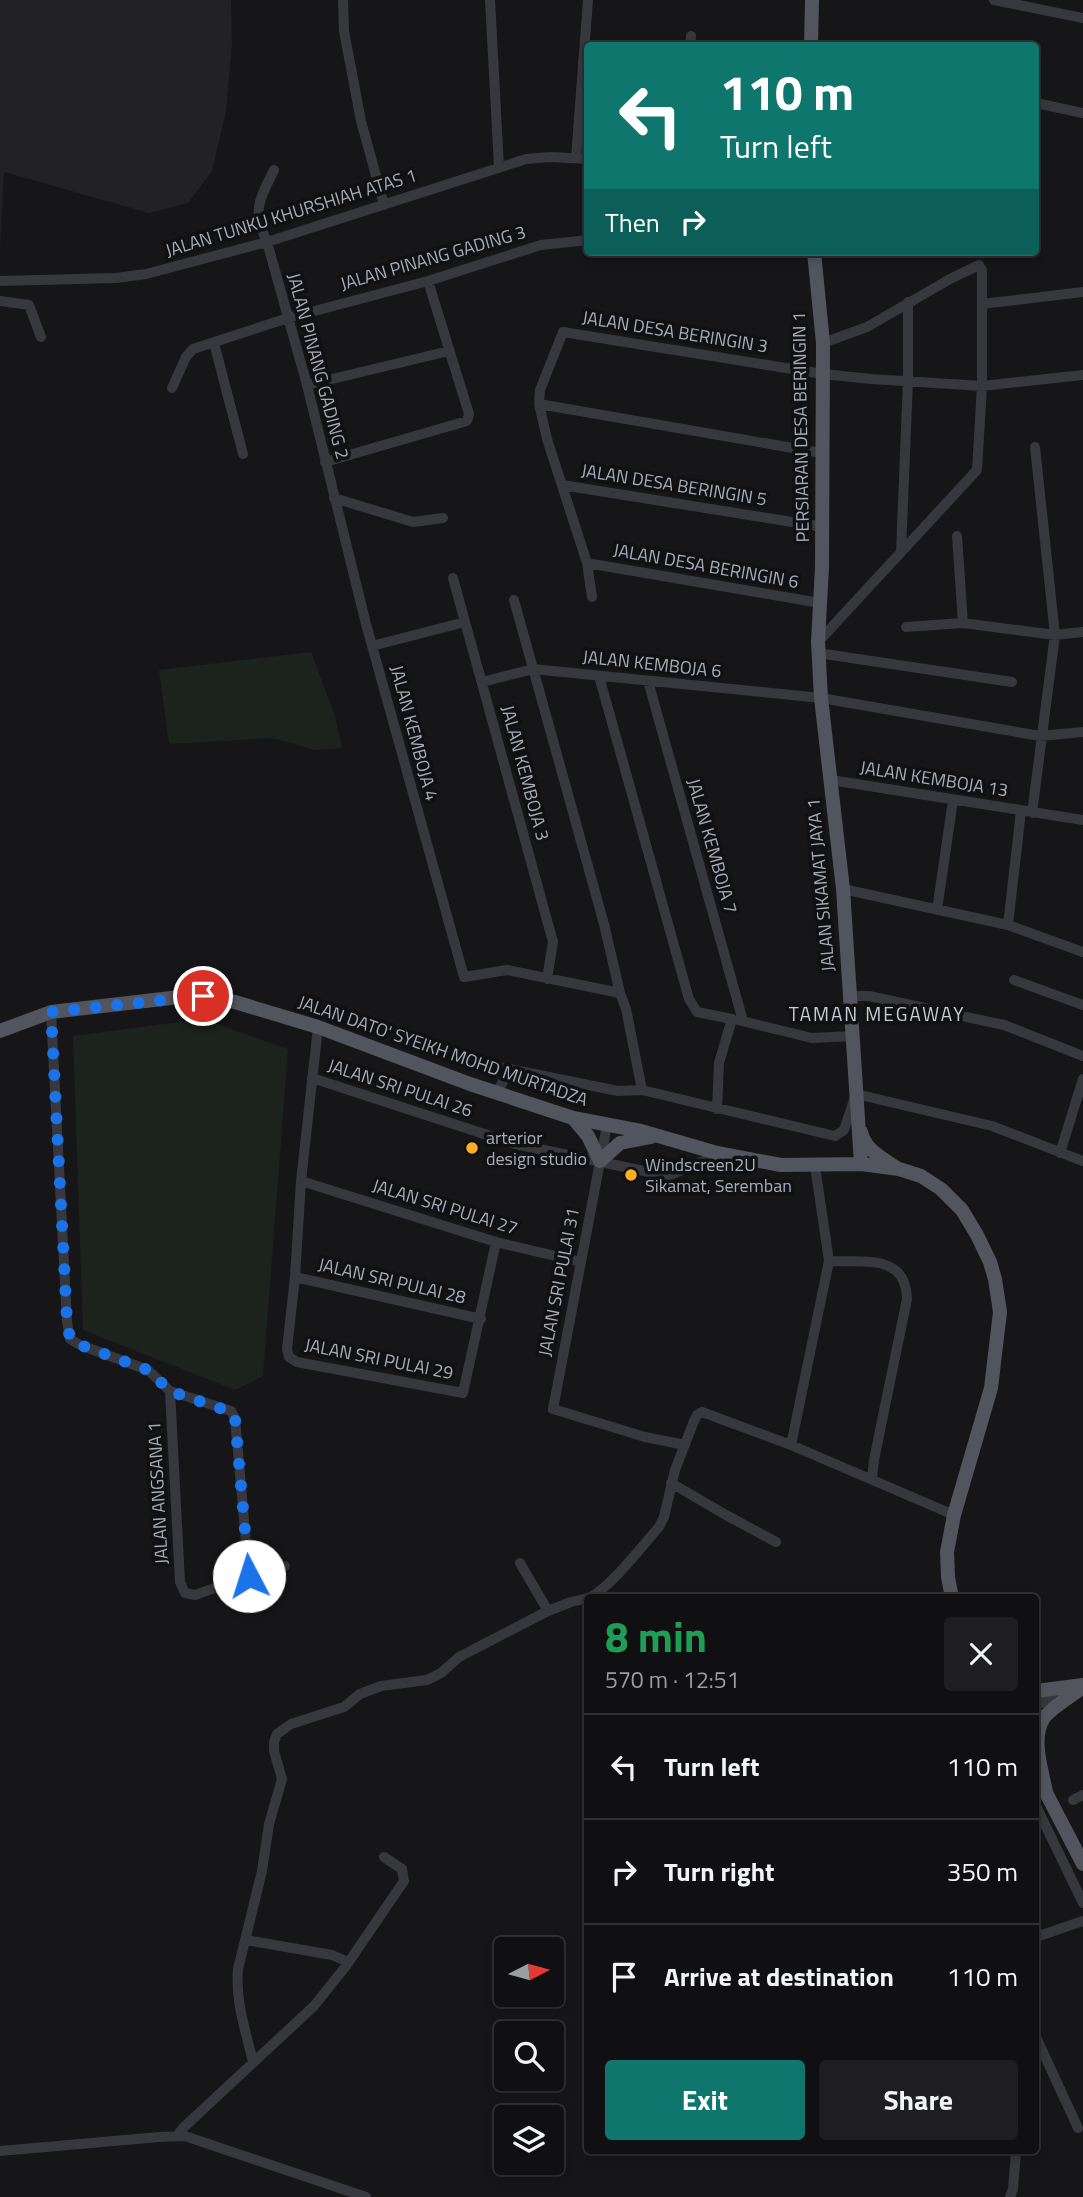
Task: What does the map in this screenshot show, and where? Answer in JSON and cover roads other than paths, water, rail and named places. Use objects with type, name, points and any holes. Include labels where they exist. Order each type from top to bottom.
[{"type":"main road","points":[[811,42],[812,0]]},
{"type":"main road","name":"PERSIARAN DESA BERINGIN 1","points":[[814,256],[823,343],[820,603]]},
{"type":"main road","name":"JALAN SIKAMAT JAYA 1","points":[[820,603],[818,648],[821,698],[843,889],[860,1164]]},
{"type":"main road","name":"JALAN DATO' SYEIKH MOHD MURTADZA","points":[[0,1031],[51,1012],[203,996],[235,1002],[318,1027],[496,1093],[573,1118],[658,1136],[720,1154],[781,1165],[860,1164],[899,1169],[921,1176],[941,1189],[962,1210],[978,1235],[990,1262],[1000,1312],[991,1388],[954,1515],[947,1552],[952,1594]]},
{"type":"main road","points":[[573,1118],[588,1136],[600,1161],[620,1143],[658,1136]]},
{"type":"main road","points":[[819,1166],[847,1153],[858,1120]]},
{"type":"main road","points":[[858,1120],[862,1139],[868,1147],[899,1169]]},
{"type":"main road","points":[[1039,1691],[1083,1686]]},
{"type":"main road","points":[[1039,1733],[1044,1717],[1083,1686]]},
{"type":"main road","points":[[1039,1754],[1046,1792]]},
{"type":"main road","points":[[1039,1779],[1083,1864]]},
{"type":"street","points":[[342,0],[344,31],[362,121],[384,205]]},
{"type":"street","points":[[490,0],[499,167]]},
{"type":"street","points":[[585,42],[588,0]]},
{"type":"street","points":[[994,0],[1083,18]]},
{"type":"street","points":[[576,158],[584,53]]},
{"type":"street","points":[[1039,104],[1083,113]]},
{"type":"street","name":"JALAN TUNKU KHURSHIAH ATAS 1","points":[[0,281],[116,278],[146,274],[267,242],[526,159],[584,159]]},
{"type":"street","name":"JALAN PINANG GADING 2","points":[[274,170],[260,198],[258,222],[267,242],[307,385],[334,498]]},
{"type":"street","name":"JALAN PINANG GADING 3","points":[[172,388],[186,356],[193,349],[288,318],[428,281],[541,245],[584,240]]},
{"type":"street","points":[[818,648],[977,470],[982,386],[982,270],[979,265],[867,327],[823,343]]},
{"type":"street","points":[[325,462],[464,423],[469,418],[428,281]]},
{"type":"street","points":[[982,304],[1083,292]]},
{"type":"street","points":[[0,300],[29,305],[41,337]]},
{"type":"street","points":[[901,552],[908,380],[908,302]]},
{"type":"street","name":"JALAN DESA BERINGIN 3","points":[[539,404],[540,390],[563,332],[823,374],[871,379],[982,386],[1079,376]]},
{"type":"street","points":[[214,343],[243,454]]},
{"type":"street","points":[[307,385],[449,351]]},
{"type":"street","points":[[592,597],[587,563],[547,439],[539,404],[822,453]]},
{"type":"street","points":[[1008,925],[1055,635],[1035,447]]},
{"type":"street","name":"JALAN DESA BERINGIN 5","points":[[562,485],[822,527]]},
{"type":"street","points":[[334,498],[413,522],[443,518]]},
{"type":"street","name":"JALAN KEMBOJA 4","points":[[334,498],[464,977],[507,971],[547,979]]},
{"type":"street","points":[[957,536],[963,623]]},
{"type":"street","name":"JALAN DESA BERINGIN 6","points":[[587,563],[820,603]]},
{"type":"street","name":"JALAN KEMBOJA 3","points":[[453,578],[553,942],[547,979]]},
{"type":"street","points":[[514,600],[604,923],[626,1009],[642,1090]]},
{"type":"street","points":[[372,646],[465,622]]},
{"type":"street","points":[[906,627],[963,623],[1055,635],[1083,632]]},
{"type":"street","points":[[818,648],[1012,682]]},
{"type":"street","name":"JALAN KEMBOJA 6","points":[[482,682],[533,669],[821,698],[1040,736],[1083,732]]},
{"type":"street","points":[[599,676],[689,999],[697,1012],[812,1038],[852,1036]]},
{"type":"street","name":"JALAN KEMBOJA 7","points":[[648,681],[737,1020]]},
{"type":"street","name":"JALAN KEMBOJA 13","points":[[831,780],[1083,820]]},
{"type":"street","points":[[937,910],[953,800]]},
{"type":"street","points":[[843,889],[1008,925],[1083,952]]},
{"type":"street","points":[[547,979],[620,993]]},
{"type":"street","points":[[1014,981],[1083,1005]]},
{"type":"street","points":[[850,996],[869,996],[1004,1025],[1083,1056]]},
{"type":"street","points":[[51,1012],[70,1339],[148,1370],[170,1391],[231,1412],[235,1418],[249,1576],[285,1566]]},
{"type":"street","points":[[717,1109],[719,1063],[737,1020]]},
{"type":"street","points":[[295,1277],[301,1181],[318,1027]]},
{"type":"street","points":[[470,1061],[618,1091],[642,1090],[835,1136],[845,1130],[856,1094],[992,1126],[1083,1161]]},
{"type":"street","points":[[496,1093],[511,1069]]},
{"type":"street","name":"JALAN SRI PULAI 26","points":[[312,1078],[515,1144],[668,1176],[720,1154]]},
{"type":"street","points":[[1060,1153],[1083,1079]]},
{"type":"street","name":"JALAN SRI PULAI 31","points":[[607,1125],[553,1409],[645,1437],[685,1444]]},
{"type":"street","points":[[791,1445],[829,1261],[819,1166]]},
{"type":"street","name":"JALAN SRI PULAI 27","points":[[301,1181],[496,1242],[581,1262]]},
{"type":"street","points":[[481,1319],[496,1242]]},
{"type":"street","points":[[829,1261],[881,1264],[894,1268],[902,1276],[906,1286],[872,1479]]},
{"type":"street","name":"JALAN SRI PULAI 28","points":[[295,1277],[481,1319]]},
{"type":"street","name":"JALAN SRI PULAI 29","points":[[295,1277],[287,1349],[289,1357],[297,1362],[463,1393],[481,1319]]},
{"type":"street","name":"JALAN ANGSANA 1","points":[[170,1391],[180,1582],[186,1592],[195,1595],[249,1576]]},
{"type":"street","points":[[597,1594],[659,1527],[685,1444],[697,1415],[702,1412],[791,1445],[954,1515]]},
{"type":"street","points":[[671,1483],[776,1542]]},
{"type":"street","points":[[520,1563],[548,1611]]},
{"type":"street","points":[[253,2063],[237,1996],[238,1969],[262,1871],[269,1824],[282,1779],[274,1751],[278,1734],[291,1724],[344,1707],[360,1694],[381,1686],[427,1680],[442,1673],[459,1657],[548,1611],[584,1599]]},
{"type":"street","points":[[1039,1704],[1083,1686]]},
{"type":"street","points":[[1039,1812],[1083,1903]]},
{"type":"street","points":[[176,2137],[183,2127],[314,2006],[348,1962],[404,1881],[402,1869],[384,1857]]},
{"type":"street","points":[[1039,1936],[1083,1921]]},
{"type":"street","points":[[246,1940],[331,1955],[348,1962]]},
{"type":"street","points":[[1039,2044],[1078,2128]]},
{"type":"street","points":[[1039,2067],[1048,2063]]},
{"type":"street","points":[[0,2151],[186,2136],[366,2197]]},
{"type":"street","points":[[1010,2197],[1016,2154]]},
{"type":"place","name":"arterior design studio","points":[[472,1148]]},
{"type":"place","name":"Windscreen2U Sikamat, Seremban","points":[[631,1175]]},
{"type":"district","name":"TAMAN MEGAWAY","points":[[877,1014]]}]
